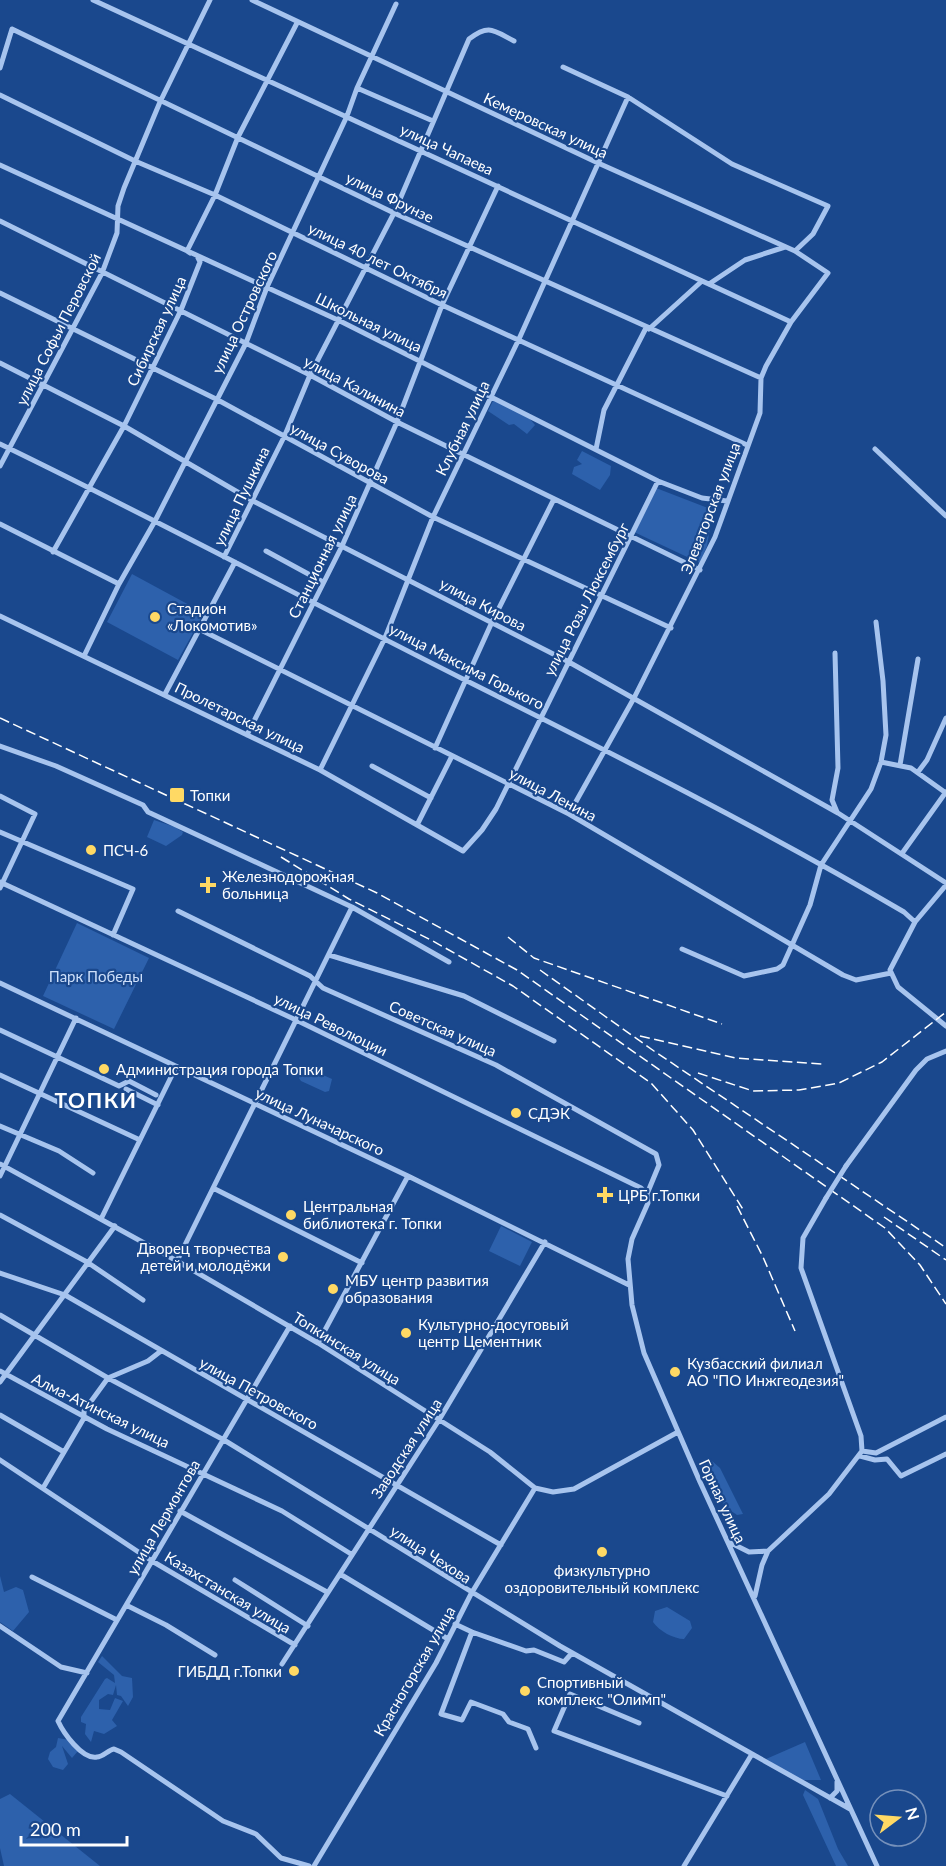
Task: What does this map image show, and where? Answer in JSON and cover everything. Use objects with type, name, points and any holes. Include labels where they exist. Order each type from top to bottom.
[{"type":"street","name":"улица Чапаева","points":[[93,0],[190,42],[790,322]]},
{"type":"street","name":"улица Софьи Перовской","points":[[0,466],[102,273],[114,245],[118,206],[135,161],[160,102],[210,0]]},
{"type":"street","name":"Кемеровская улица","points":[[252,0],[598,163],[795,251],[828,273]]},
{"type":"street","name":"улица Островского","points":[[84,656],[119,584],[155,521],[246,343],[267,287],[320,176],[396,4]]},
{"type":"street","points":[[187,251],[215,195],[238,136],[297,22]]},
{"type":"street","name":"улица Фрунзе","points":[[0,68],[12,29],[160,102],[238,136],[394,213],[544,283],[761,378]]},
{"type":"street","name":"улица Пушкина","points":[[224,557],[254,501],[310,375],[394,213],[469,39],[481,30],[490,29],[514,41]]},
{"type":"street","points":[[562,67],[628,98],[732,164],[828,206],[813,234],[795,251]]},
{"type":"street","points":[[357,88],[433,122]]},
{"type":"street","name":"улица 40 лет Октября","points":[[0,95],[135,161],[294,232],[442,305],[747,445]]},
{"type":"street","name":"Клубная улица","points":[[320,770],[385,638],[433,517],[519,339],[570,221],[628,98]]},
{"type":"street","name":"Школьная улица","points":[[0,165],[118,222],[340,321],[658,481],[702,498],[727,501]]},
{"type":"street","name":"Станционная улица","points":[[247,735],[342,546],[398,422],[420,360],[467,247],[498,186]]},
{"type":"street","name":"улица Калинина","points":[[0,221],[310,375],[398,422],[700,570]]},
{"type":"street","points":[[709,284],[745,261],[786,247]]},
{"type":"street","name":"Сибирская улица","points":[[53,552],[124,426],[181,310],[200,262],[187,251]]},
{"type":"street","name":"Элеваторская улица","points":[[569,814],[634,698],[700,570],[760,413],[761,378],[790,322],[828,273]]},
{"type":"street","points":[[596,449],[604,410],[615,384],[648,329],[702,281]]},
{"type":"street","name":"улица Суворова","points":[[0,293],[216,399],[433,517],[671,628]]},
{"type":"street","name":"улица Кирова","points":[[0,363],[124,426],[254,501],[409,578],[567,661],[850,820],[903,852],[946,884]]},
{"type":"street","name":"улица Максима Горького","points":[[0,444],[90,487],[540,716],[821,865],[904,912],[915,922]]},
{"type":"street","points":[[876,449],[946,516]]},
{"type":"street","name":"улица Розы Люксембург","points":[[463,851],[482,830],[508,783],[658,481]]},
{"type":"street","points":[[435,748],[492,622],[554,499]]},
{"type":"street","points":[[0,524],[119,584]]},
{"type":"street","points":[[266,551],[323,582]]},
{"type":"street","name":"улица Пушкина","points":[[165,694],[235,562]]},
{"type":"street","name":"Пролетарская улица","points":[[0,616],[320,770],[463,851]]},
{"type":"street","points":[[682,949],[744,976],[780,968],[793,946],[810,905],[821,865],[871,789],[881,762],[886,735],[876,622]]},
{"type":"street","name":"улица Ленина","points":[[199,629],[279,668],[352,708],[569,814],[852,980],[891,973]]},
{"type":"street","points":[[835,653],[838,768],[832,800],[838,813]]},
{"type":"street","points":[[900,765],[918,659]]},
{"type":"street","points":[[918,772],[927,760],[946,718]]},
{"type":"street","points":[[0,746],[56,766],[143,805],[148,812],[352,907],[449,962]]},
{"type":"street","points":[[417,825],[452,756]]},
{"type":"street","points":[[881,762],[900,765],[918,772],[946,792],[903,852]]},
{"type":"street","points":[[372,766],[431,798]]},
{"type":"street","points":[[0,796],[35,814],[1,885]]},
{"type":"street","points":[[0,832],[133,889],[113,935]]},
{"type":"street","points":[[946,884],[915,922],[894,960],[891,973],[898,987],[946,1026]]},
{"type":"street","name":"улица Революции","points":[[1,885],[296,1020],[641,1188],[647,1194]]},
{"type":"street","points":[[177,1260],[352,907]]},
{"type":"street","name":"Советская улица","points":[[178,911],[314,981],[323,988],[496,1065],[656,1154],[659,1166],[647,1194]]},
{"type":"street","points":[[329,955],[464,996],[554,1041]]},
{"type":"street","name":"улица Луначарского","points":[[0,983],[408,1176],[629,1285]]},
{"type":"street","points":[[0,1176],[2,1165],[22,1135],[76,1018]]},
{"type":"street","points":[[0,1030],[58,1055],[119,1086],[129,1081],[156,1095]]},
{"type":"street","points":[[755,1598],[762,1565],[768,1551],[829,1494],[861,1454],[861,1436],[801,1268],[803,1238],[846,1167],[916,1070],[927,1059],[946,1051]]},
{"type":"street","points":[[101,1219],[177,1067]]},
{"type":"street","points":[[0,1075],[140,1140]]},
{"type":"street","points":[[126,1089],[158,1105]]},
{"type":"street","points":[[0,1125],[60,1151],[93,1173]]},
{"type":"street","name":"Топкинская улица","points":[[2,1165],[177,1260],[290,1326],[508,1464],[535,1488]]},
{"type":"street","points":[[318,1343],[408,1176]]},
{"type":"street","points":[[213,1188],[363,1263]]},
{"type":"street","name":"Горная улица","points":[[647,1194],[648,1203],[630,1245],[629,1285],[644,1353],[877,1866]]},
{"type":"street","points":[[0,1215],[87,1262],[143,1299]]},
{"type":"street","points":[[0,1382],[2,1373],[65,1295],[87,1262],[115,1227]]},
{"type":"street","name":"Заводская улица","points":[[282,1664],[439,1420],[545,1242]]},
{"type":"street","name":"улица Петровского","points":[[0,1273],[65,1295],[501,1545]]},
{"type":"street","name":"улица Чехова","points":[[0,1315],[108,1378],[224,1440],[369,1528],[471,1594],[572,1653],[850,1809]]},
{"type":"street","name":"улица Лермонтова","points":[[290,1326],[58,1721],[64,1731],[90,1757],[98,1757],[114,1749],[121,1752],[223,1821],[256,1834],[281,1858],[309,1866]]},
{"type":"street","points":[[43,1488],[84,1418],[84,1411],[108,1378],[148,1361],[161,1351]]},
{"type":"street","name":"Алма-Атинская улица","points":[[2,1373],[84,1418],[282,1511],[351,1554]]},
{"type":"street","points":[[0,1415],[64,1452]]},
{"type":"street","points":[[861,1454],[876,1453],[946,1417]]},
{"type":"street","points":[[535,1488],[553,1492],[574,1489],[678,1432]]},
{"type":"street","points":[[861,1454],[875,1460],[887,1459],[901,1476],[946,1454]]},
{"type":"street","name":"Казахстанская улица","points":[[0,1460],[152,1561],[295,1645]]},
{"type":"street","name":"Красногорская улица","points":[[314,1866],[436,1663],[471,1594],[535,1488]]},
{"type":"street","points":[[180,1511],[327,1592]]},
{"type":"street","points":[[729,1542],[749,1552],[768,1551]]},
{"type":"street","points":[[340,1574],[448,1639]]},
{"type":"street","points":[[32,1577],[117,1620]]},
{"type":"street","points":[[235,1580],[308,1626]]},
{"type":"street","points":[[126,1605],[165,1624],[215,1655]]},
{"type":"street","points":[[455,1624],[526,1651],[534,1650],[564,1662],[572,1653]]},
{"type":"street","points":[[0,1626],[61,1666],[87,1673]]},
{"type":"street","points":[[472,1632],[441,1714],[462,1720],[471,1702],[503,1714],[509,1722],[528,1729],[536,1748]]},
{"type":"street","points":[[639,1723],[570,1694],[554,1731],[727,1796]]},
{"type":"street","points":[[684,1866],[752,1754]]},
{"type":"street","points":[[830,1798],[837,1791],[837,1781]]},
{"type":"street","points":[[830,1798],[844,1796]]},
{"type":"green space","points":[[494,399],[530,419],[535,425],[527,434],[514,424],[509,425],[488,411]]},
{"type":"green space","points":[[582,451],[611,466],[610,475],[600,490],[572,474],[574,467],[582,464],[577,460]]},
{"type":"green space","points":[[656,488],[713,510],[707,546],[700,563],[634,532]]},
{"type":"green space","name":"Стадион «Локомотив»","points":[[132,574],[204,613],[178,660],[107,622]]},
{"type":"green space","points":[[154,820],[175,827],[183,832],[182,835],[166,846],[147,837]]},
{"type":"green space","name":"Парк Победы","points":[[77,923],[149,958],[114,1029],[43,996]]},
{"type":"green space","points":[[305,1067],[332,1079],[329,1091],[325,1092],[301,1081],[299,1078]]},
{"type":"green space","points":[[501,1226],[532,1242],[520,1266],[489,1251]]},
{"type":"green space","points":[[712,1461],[720,1468],[743,1514],[737,1515],[729,1510],[722,1501],[713,1483],[708,1465]]},
{"type":"green space","points":[[0,1576],[4,1592],[16,1587],[23,1590],[29,1612],[13,1631],[0,1622]]},
{"type":"green space","points":[[667,1607],[690,1621],[692,1628],[684,1639],[667,1634],[653,1622],[655,1611]]},
{"type":"green space","points":[[102,1656],[122,1676],[132,1678],[133,1697],[128,1706],[121,1696],[117,1695],[116,1685],[113,1695],[108,1694],[99,1700],[99,1709],[110,1710],[115,1698],[123,1701],[112,1720],[117,1726],[104,1734],[94,1731],[91,1742],[85,1734],[86,1724],[81,1722],[81,1717],[105,1679],[115,1683],[114,1675],[98,1662]]},
{"type":"green space","points":[[58,1738],[69,1740],[78,1751],[72,1758],[62,1746],[68,1764],[63,1770],[53,1767],[48,1759],[50,1752],[56,1747]]},
{"type":"green space","points":[[805,1742],[821,1780],[801,1780],[766,1759]]},
{"type":"green space","points":[[805,1790],[818,1799],[838,1849],[848,1866],[836,1866],[803,1795]]},
{"type":"green space","points":[[10,1794],[100,1866],[4,1866],[0,1848],[0,1799]]},
{"type":"railway","points":[[0,718],[377,893],[517,970],[885,1228],[920,1265],[946,1304]]},
{"type":"railway","points":[[281,857],[349,899],[431,940],[513,986],[651,1083],[693,1130],[744,1211]]},
{"type":"railway","points":[[508,937],[534,958],[722,1024]]},
{"type":"railway","points":[[540,970],[654,1051],[945,1247]]},
{"type":"railway","points":[[698,1073],[753,1091],[799,1090],[839,1083],[882,1062],[946,1012]]},
{"type":"railway","points":[[640,1036],[736,1058],[822,1064]]},
{"type":"railway","points":[[737,1206],[763,1257],[795,1331]]},
{"type":"railway","points":[[884,1217],[946,1260]]},
{"type":"place","name":"Стадион «Локомотив»","points":[[155,617]]},
{"type":"place","name":"Топки","points":[[177,795]]},
{"type":"place","name":"ПСЧ-6","points":[[91,850]]},
{"type":"place","name":"Железнодорожная больница","points":[[208,885]]},
{"type":"place","name":"Администрация города Топки","points":[[104,1069]]},
{"type":"place","name":"СДЭК","points":[[516,1113]]},
{"type":"place","name":"ЦРБ г.Топки","points":[[605,1195]]},
{"type":"place","name":"Центральная библиотека г. Топки","points":[[291,1215]]},
{"type":"place","name":"Дворец творчества детей и молодёжи","points":[[283,1257]]},
{"type":"place","name":"МБУ центр развития образования","points":[[333,1289]]},
{"type":"place","name":"Культурно-досуговый центр Цементник","points":[[406,1333]]},
{"type":"place","name":"Кузбасский филиал АО \"ПО Инжгеодезия\"","points":[[675,1372]]},
{"type":"place","name":"физкультурно оздоровительный комплекс","points":[[602,1552]]},
{"type":"place","name":"ГИБДД г.Топки","points":[[294,1671]]},
{"type":"place","name":"Спортивный комплекс \"Олимп\"","points":[[525,1691]]},
{"type":"district","name":"ТОПКИ","points":[[96,1099]]}]
